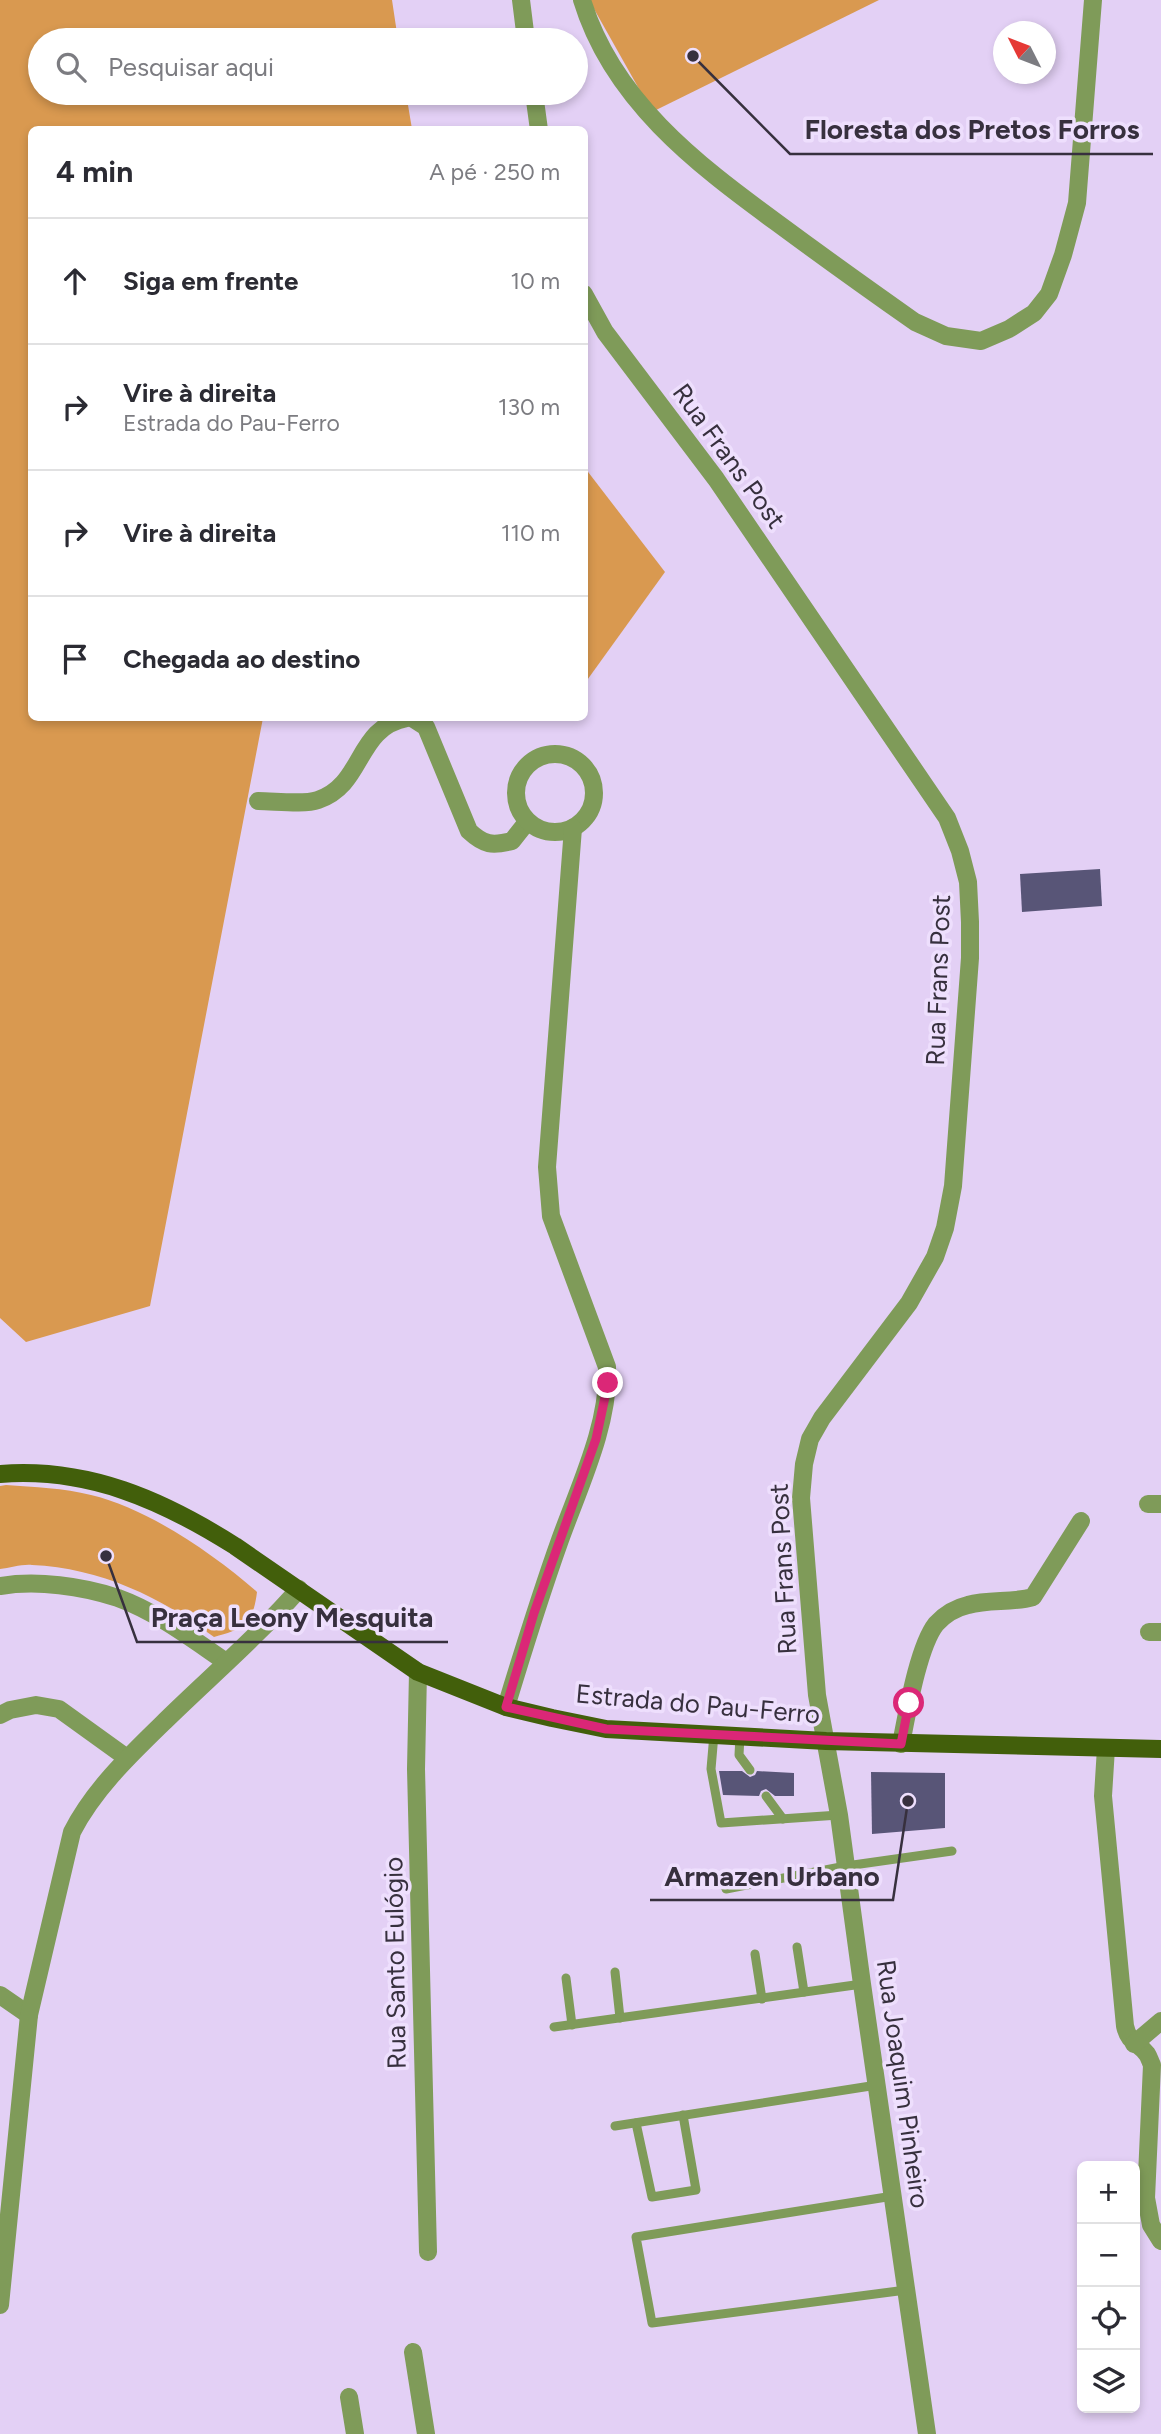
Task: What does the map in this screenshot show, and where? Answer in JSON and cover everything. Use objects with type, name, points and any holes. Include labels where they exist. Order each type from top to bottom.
[{"type":"main road","name":"Estrada do Pau-Ferro","points":[[0,1474],[28,1472],[68,1475],[107,1484],[208,1528],[418,1672],[506,1707],[606,1729],[901,1744],[1161,1749]]},
{"type":"street","points":[[521,0],[524,28]]},
{"type":"street","points":[[582,0],[589,23],[607,60],[635,100],[669,138],[749,202],[915,322],[946,336],[981,341],[1009,329],[1034,313],[1049,294],[1063,255],[1077,203],[1093,0]]},
{"type":"street","points":[[536,105],[538,126]]},
{"type":"street","name":"Rua Frans Post","points":[[588,300],[605,332],[716,479],[947,818],[968,882],[970,958],[953,1186],[945,1228],[923,1281],[822,1418],[810,1439],[804,1464],[801,1498],[817,1695],[825,1741]]},
{"type":"street","points":[[258,801],[315,802],[335,793],[351,775],[373,735],[391,721]]},
{"type":"street","points":[[415,721],[426,727],[469,831],[481,842],[501,844],[512,841],[527,822]]},
{"type":"street","points":[[548,754],[561,754],[583,765],[594,787],[594,799],[583,821],[561,832],[537,829],[527,822],[519,812],[515,800],[515,788],[526,766],[536,758],[548,754]]},
{"type":"street","points":[[506,1707],[534,1613],[596,1439],[608,1383],[607,1367],[551,1216],[547,1167],[573,828]]},
{"type":"street","points":[[901,1744],[909,1703],[926,1644],[938,1622],[955,1609],[972,1603],[1033,1597],[1081,1521]]},
{"type":"street","points":[[0,1586],[26,1582],[118,1598],[175,1629],[226,1662]]},
{"type":"street","points":[[0,2305],[7,2154],[29,2015],[72,1832],[78,1819],[127,1758],[263,1629],[299,1589]]},
{"type":"street","name":"Rua Santo Eulógio","points":[[418,1672],[416,1769],[428,2252]]},
{"type":"street","points":[[0,1715],[10,1710],[36,1705],[59,1709],[127,1758]]},
{"type":"street","name":"Rua Joaquim Pinheiro","points":[[825,1741],[839,1815],[927,2434]]},
{"type":"street","points":[[1106,1748],[1103,1796],[1125,2026],[1127,2034],[1134,2044],[1146,2052],[1152,2065],[1146,2198],[1151,2225],[1161,2241]]},
{"type":"street","points":[[0,1995],[29,2015]]},
{"type":"street","points":[[1134,2044],[1161,2021]]},
{"type":"street","points":[[413,2352],[426,2434]]},
{"type":"street","points":[[349,2397],[355,2434]]},
{"type":"lane","points":[[714,1734],[711,1769],[719,1821],[723,1824],[839,1815]]},
{"type":"lane","points":[[740,1736],[739,1755],[750,1770]]},
{"type":"lane","points":[[766,1796],[783,1819]]},
{"type":"lane","points":[[726,1889],[846,1866],[952,1851]]},
{"type":"lane","points":[[797,1947],[804,1992]]},
{"type":"lane","points":[[755,1954],[762,1998]]},
{"type":"lane","points":[[615,1972],[620,2018]]},
{"type":"lane","points":[[566,1978],[572,2025]]},
{"type":"lane","points":[[554,2027],[862,1984]]},
{"type":"lane","points":[[615,2126],[877,2085]]},
{"type":"lane","points":[[636,2123],[652,2197],[696,2190],[683,2115]]},
{"type":"lane","points":[[893,2196],[636,2237],[652,2323],[906,2290]]},
{"type":"shaded area","points":[[0,0],[392,0],[396,28],[28,28],[28,105],[408,105],[412,126],[28,126],[28,721],[262,721],[150,1306],[26,1342],[0,1318]]},
{"type":"shaded area","points":[[589,0],[879,0],[652,112]]},
{"type":"shaded area","points":[[588,472],[665,572],[588,679]]},
{"type":"shaded area","points":[[0,1486],[60,1489],[91,1495],[135,1510],[157,1521],[200,1548],[257,1592],[250,1618],[240,1628],[214,1637],[151,1597],[105,1579],[57,1567],[32,1565],[0,1569]]},
{"type":"building","points":[[1100,869],[1102,906],[1022,912],[1020,874]]},
{"type":"building","points":[[719,1771],[742,1771],[750,1777],[757,1771],[794,1773],[794,1796],[775,1796],[766,1789],[761,1791],[759,1796],[723,1795]]},
{"type":"building","points":[[871,1772],[945,1773],[945,1828],[872,1834]]},
{"type":"place","name":"Floresta dos Pretos Forros","points":[[693,56]]},
{"type":"place","name":"Praça Leony Mesquita","points":[[106,1556]]},
{"type":"place","name":"Armazen Urbano","points":[[908,1801]]},
{"type":"route","points":[[608,1383],[596,1439],[534,1613],[506,1707],[606,1729],[901,1744],[909,1703]]}]
